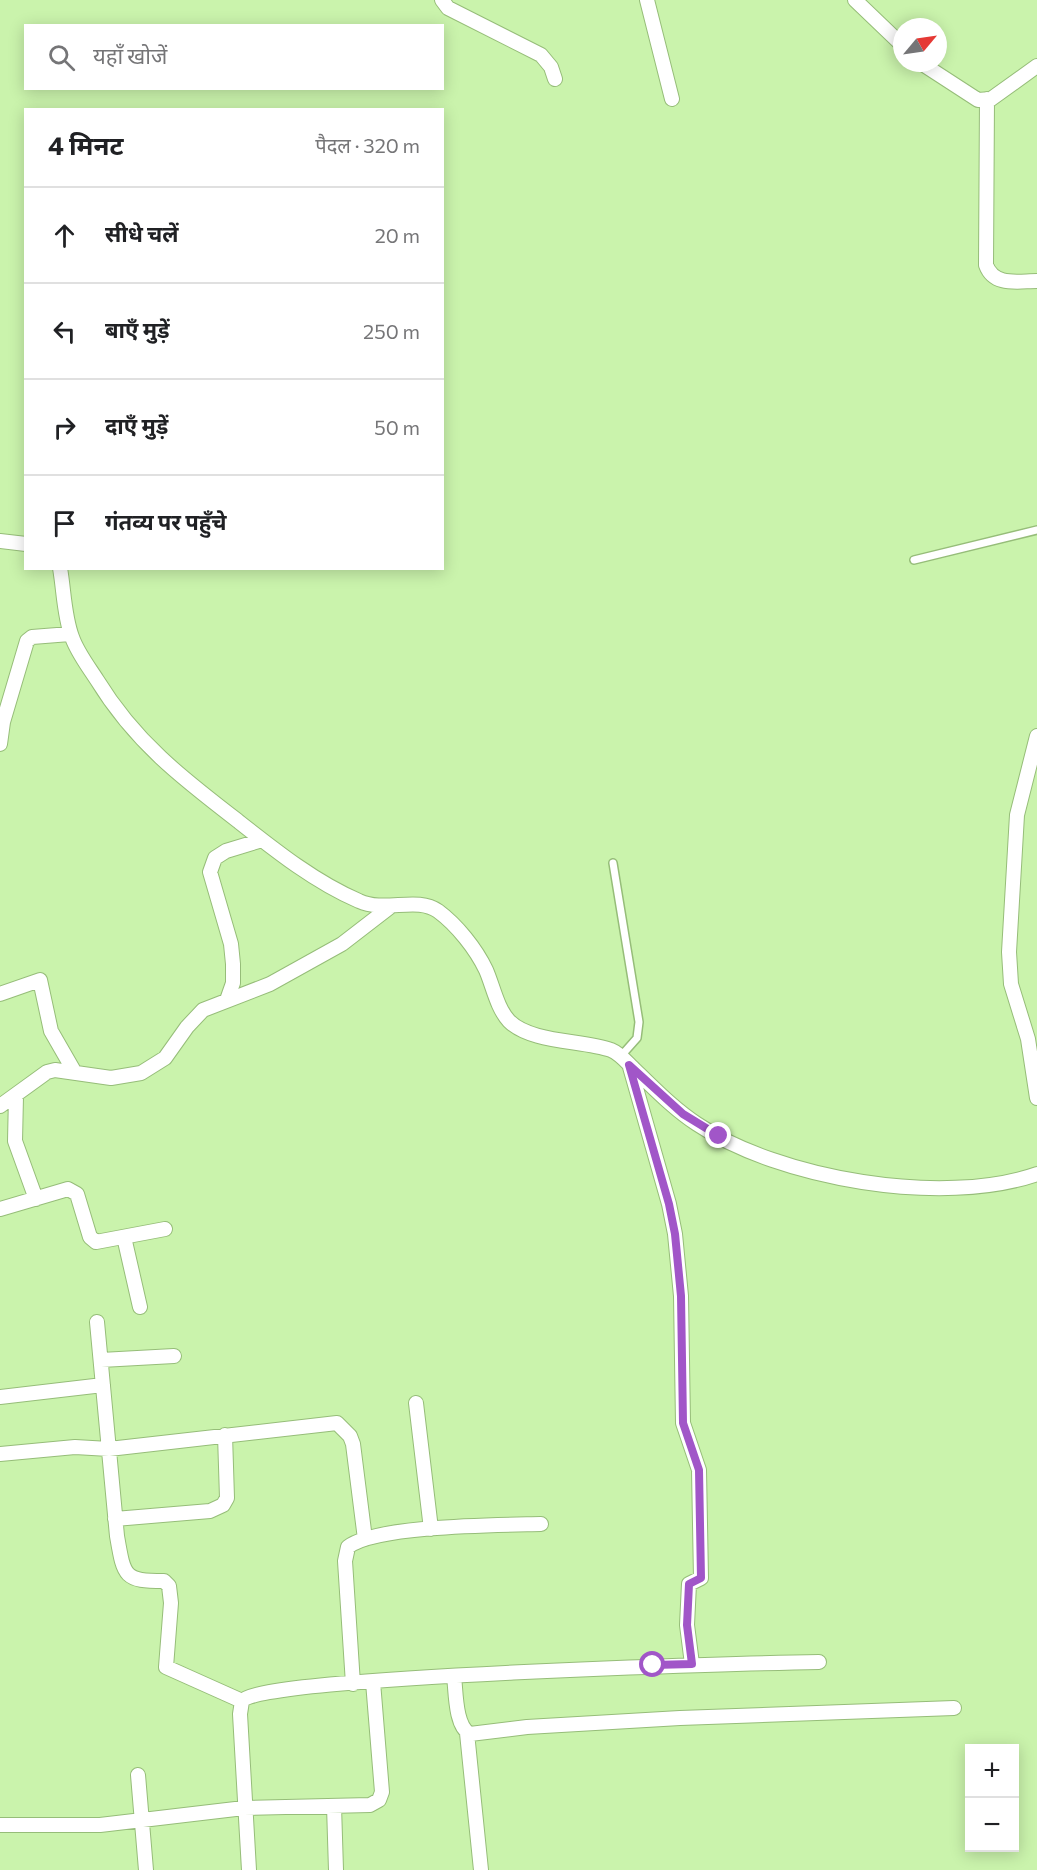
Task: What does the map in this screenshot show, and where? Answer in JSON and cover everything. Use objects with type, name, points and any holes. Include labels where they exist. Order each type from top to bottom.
[{"type":"street","points":[[442,0],[448,8],[541,55],[551,67],[555,79]]},
{"type":"street","points":[[647,0],[672,99]]},
{"type":"street","points":[[855,0],[893,36]]},
{"type":"street","points":[[932,72],[972,99],[987,99],[1037,66]]},
{"type":"street","points":[[987,99],[986,265],[993,278],[1002,281],[1037,281]]},
{"type":"street","points":[[0,541],[24,544]]},
{"type":"street","points":[[60,570],[70,634],[79,652],[126,725],[153,753],[262,840],[308,872],[356,900],[390,908],[427,905],[441,913],[478,957],[504,1014],[511,1023],[533,1033],[613,1051],[683,1114],[709,1132],[753,1153],[794,1167],[876,1185],[943,1188],[998,1184],[1037,1174]]},
{"type":"street","points":[[0,744],[3,722],[27,641],[32,637],[70,634]]},
{"type":"street","points":[[1037,736],[1017,815],[1009,952],[1011,984],[1031,1029],[1037,1098]]},
{"type":"street","points":[[227,1000],[232,984],[231,944],[210,872],[214,858],[225,851],[262,840]]},
{"type":"street","points":[[0,1106],[47,1072],[55,1070],[111,1078],[141,1073],[165,1058],[195,1016],[227,1000],[270,984],[342,944],[390,908]]},
{"type":"street","points":[[0,994],[40,980],[51,1030],[74,1071]]},
{"type":"street","points":[[625,1060],[669,1204],[678,1260],[683,1423],[699,1470],[701,1578],[689,1584],[687,1617],[692,1664]]},
{"type":"street","points":[[16,1096],[15,1141],[36,1199]]},
{"type":"street","points":[[0,1209],[74,1190],[92,1240],[165,1229]]},
{"type":"street","points":[[123,1237],[140,1307]]},
{"type":"street","points":[[97,1322],[115,1519],[121,1556],[131,1578],[137,1582],[164,1581],[169,1586],[171,1603],[166,1667],[242,1701]]},
{"type":"street","points":[[101,1360],[174,1356]]},
{"type":"street","points":[[0,1396],[103,1385]]},
{"type":"street","points":[[416,1403],[431,1529]]},
{"type":"street","points":[[0,1454],[75,1447],[109,1449],[337,1423],[344,1428],[353,1444],[365,1539]]},
{"type":"street","points":[[115,1519],[210,1511],[223,1505],[227,1498],[225,1435]]},
{"type":"street","points":[[352,1684],[345,1554],[354,1543],[365,1539],[431,1529],[541,1524]]},
{"type":"street","points":[[242,1701],[249,1695],[454,1676],[692,1664],[819,1662]]},
{"type":"street","points":[[454,1676],[461,1721],[467,1732],[481,1870]]},
{"type":"street","points":[[0,1825],[100,1825],[244,1808],[370,1805],[382,1797],[373,1682]]},
{"type":"street","points":[[242,1701],[244,1808],[249,1870]]},
{"type":"street","points":[[467,1732],[680,1718],[954,1708]]},
{"type":"street","points":[[138,1775],[140,1821],[146,1870]]},
{"type":"street","points":[[334,1806],[336,1870]]},
{"type":"lane","points":[[914,560],[1037,530]]},
{"type":"lane","points":[[613,863],[639,1022],[637,1038],[625,1060]]},
{"type":"route","points":[[653,1665],[692,1664],[687,1625],[688,1587],[691,1581],[701,1580],[699,1470],[683,1423],[681,1296],[675,1234],[669,1204],[629,1065],[683,1114],[709,1132],[719,1136]]}]
